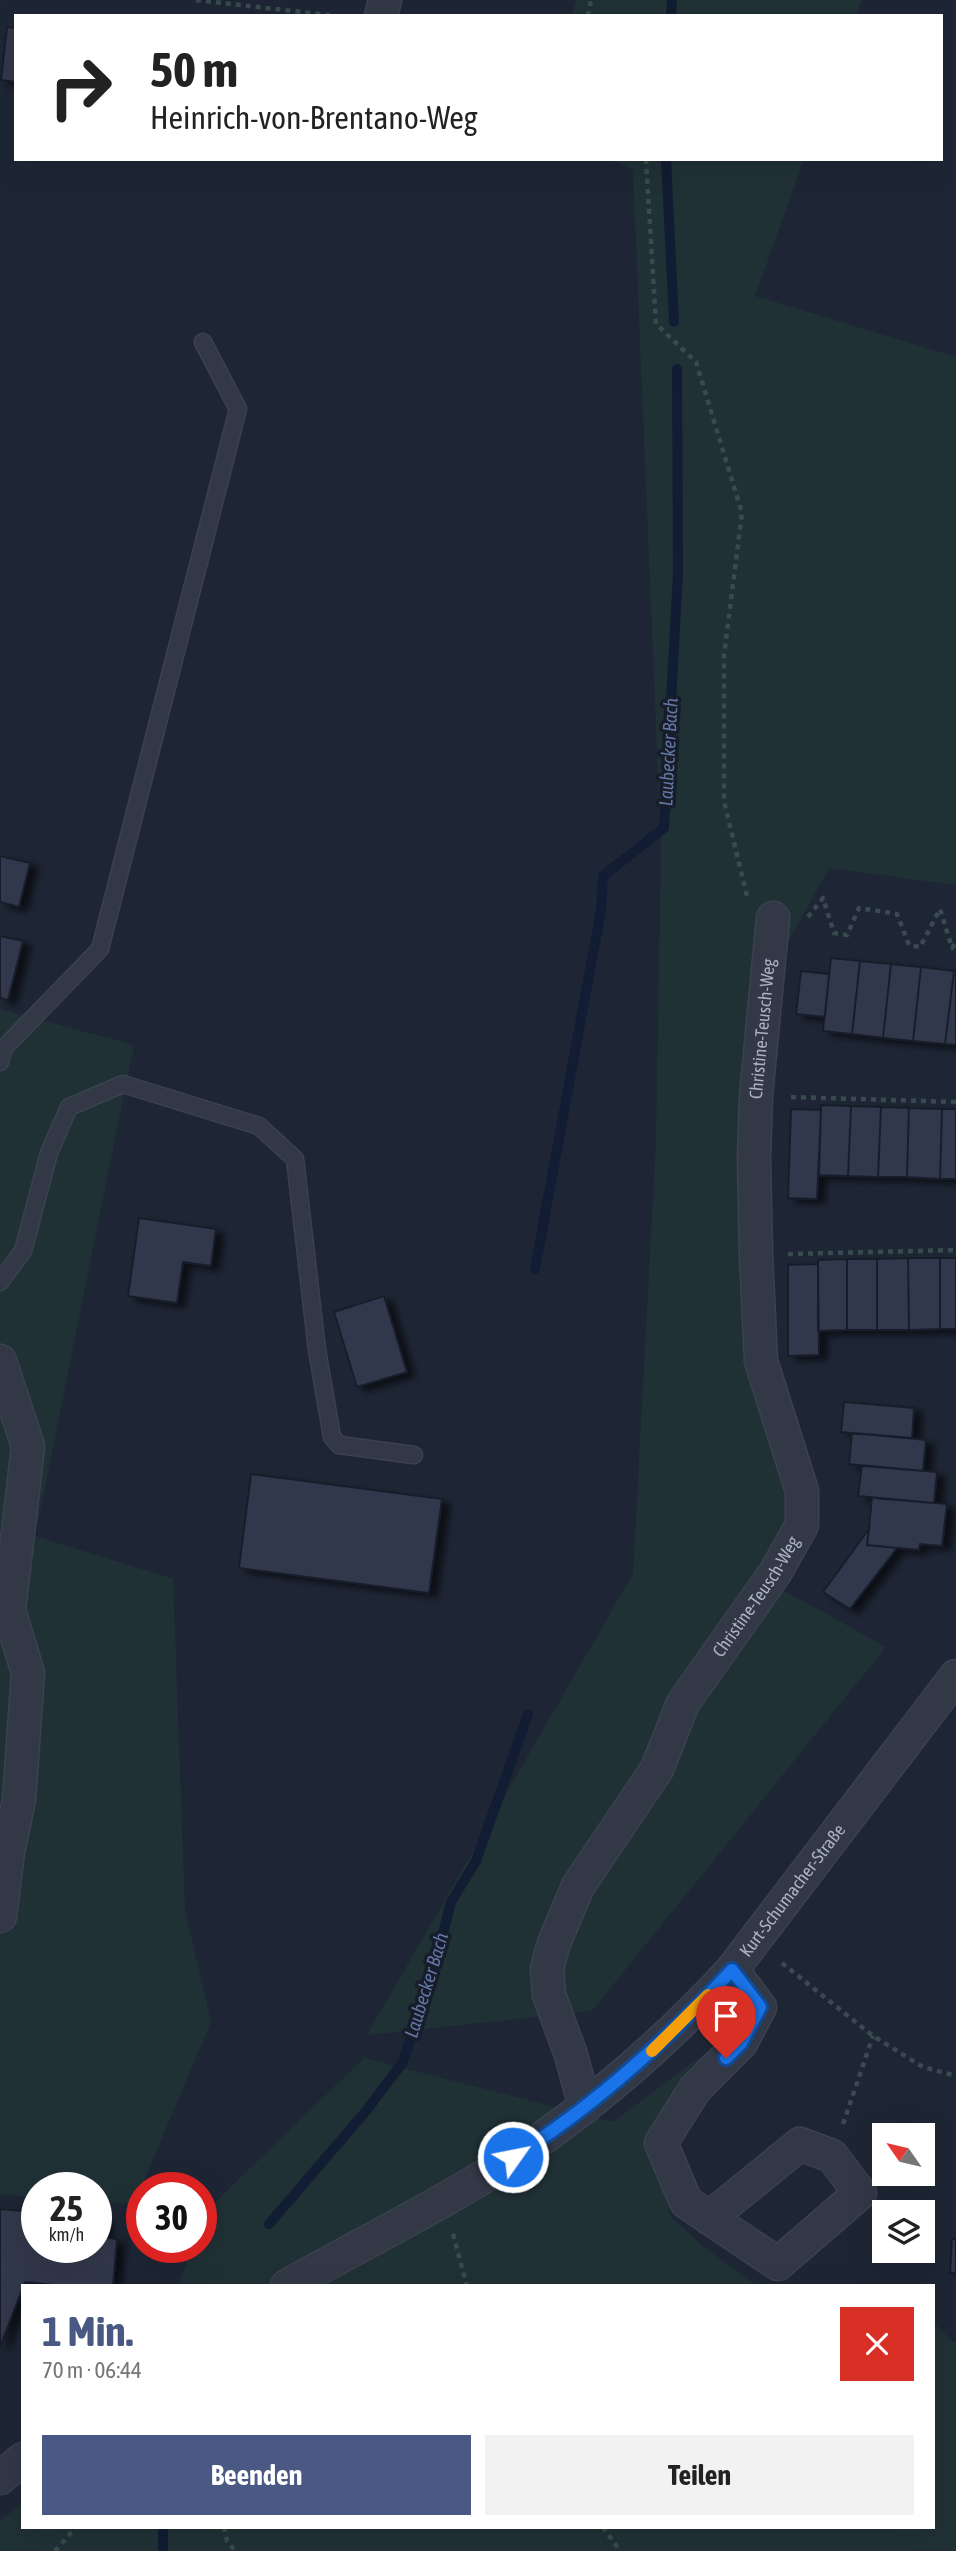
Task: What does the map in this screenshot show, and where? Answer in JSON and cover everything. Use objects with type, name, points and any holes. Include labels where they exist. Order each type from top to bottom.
[{"type":"street","name":"Christine-Teusch-Weg","points":[[585,2106],[571,2055],[549,1995],[547,1968],[554,1943],[578,1886],[657,1769],[683,1703],[775,1573],[802,1525],[802,1491],[761,1361],[756,1255],[755,1096],[774,918]]},
{"type":"street","points":[[0,1361],[28,1446],[9,1610],[28,1672],[19,1800],[8,1852],[0,1916]]},
{"type":"street","name":"Kurt-Schumacher-Straße","points":[[291,2284],[445,2199],[535,2143],[649,2053],[691,2014],[732,1970],[956,1676]]},
{"type":"street","points":[[709,2218],[800,2144],[832,2156],[860,2193],[778,2264],[709,2218],[686,2202],[661,2143],[695,2089],[741,2043],[760,2007],[732,1970]]},
{"type":"street","points":[[0,2478],[21,2461]]},
{"type":"lane","points":[[0,1062],[4,1048],[100,949],[238,409],[203,342]]},
{"type":"lane","points":[[0,1282],[23,1251],[49,1153],[69,1107],[123,1084],[260,1126],[295,1159],[317,1350],[332,1437],[339,1445],[414,1455]]},
{"type":"path","points":[[196,0],[319,14]]},
{"type":"path","points":[[646,161],[656,324],[696,362],[742,513],[724,655],[724,802],[749,907],[774,918],[802,923],[823,898],[834,933],[847,935],[859,908],[897,914],[909,945],[920,947],[940,909],[953,948],[956,943]]},
{"type":"path","points":[[755,1096],[956,1101]]},
{"type":"path","points":[[756,1255],[956,1250]]},
{"type":"path","points":[[754,1941],[873,2036],[923,2067],[956,2076]]},
{"type":"path","points":[[832,2156],[873,2036]]},
{"type":"path","points":[[445,2199],[466,2284]]},
{"type":"path","points":[[55,2551],[74,2529]]},
{"type":"path","points":[[224,2529],[227,2541],[235,2551]]},
{"type":"path","points":[[604,2529],[620,2551]]},
{"type":"shaded area","points":[[576,0],[862,0],[857,14],[572,14]]},
{"type":"shaded area","points":[[615,161],[803,161],[755,296],[956,357],[956,885],[829,868],[774,967],[757,1375],[795,1507],[781,1589],[886,1647],[592,2011],[367,2035],[633,1574],[656,1142],[661,848],[633,170]]},
{"type":"shaded area","points":[[0,1009],[134,1045],[35,1536],[173,1579],[185,1911],[211,2022],[148,2172],[126,2172],[126,2203],[112,2202],[112,2172],[21,2172],[21,2196],[0,2194]]},
{"type":"shaded area","points":[[740,2027],[649,2139],[671,2217],[703,2246],[755,2284],[179,2284],[186,2263],[217,2263],[217,2200],[364,2058],[613,2122]]},
{"type":"shaded area","points":[[935,2324],[953,2342],[956,2341],[956,2551],[0,2551],[0,2521],[21,2504],[21,2529],[935,2529]]},
{"type":"building","points":[[7,27],[14,28],[14,82],[1,80]]},
{"type":"building","points":[[0,856],[30,863],[19,907],[0,902]]},
{"type":"building","points":[[0,936],[23,941],[8,1000],[0,998]]},
{"type":"building","points":[[831,958],[860,961],[852,1034],[823,1031]]},
{"type":"building","points":[[860,961],[891,964],[883,1038],[852,1034]]},
{"type":"building","points":[[891,964],[921,967],[913,1041],[883,1038]]},
{"type":"building","points":[[921,967],[954,971],[945,1044],[913,1041]]},
{"type":"building","points":[[801,971],[829,974],[825,1017],[796,1014]]},
{"type":"building","points":[[956,971],[956,1045],[945,1044]]},
{"type":"building","points":[[821,1105],[851,1106],[848,1176],[819,1175]]},
{"type":"building","points":[[851,1106],[881,1107],[878,1177],[848,1176]]},
{"type":"building","points":[[881,1107],[909,1108],[907,1177],[878,1177]]},
{"type":"building","points":[[909,1108],[942,1109],[940,1179],[907,1177]]},
{"type":"building","points":[[791,1109],[821,1110],[817,1199],[788,1198]]},
{"type":"building","points":[[942,1109],[956,1109],[956,1179],[940,1179]]},
{"type":"building","points":[[139,1218],[216,1229],[211,1266],[183,1262],[177,1303],[128,1296]]},
{"type":"building","points":[[908,1258],[940,1258],[940,1329],[909,1330]]},
{"type":"building","points":[[908,1258],[909,1330],[877,1330],[877,1259]]},
{"type":"building","points":[[940,1258],[956,1258],[956,1329],[940,1329]]},
{"type":"building","points":[[847,1259],[877,1259],[877,1330],[847,1330]]},
{"type":"building","points":[[847,1259],[847,1330],[818,1331],[818,1260]]},
{"type":"building","points":[[818,1264],[819,1355],[788,1356],[788,1265]]},
{"type":"building","points":[[384,1296],[407,1372],[357,1387],[334,1312]]},
{"type":"building","points":[[844,1402],[914,1408],[912,1438],[841,1432]]},
{"type":"building","points":[[852,1433],[926,1440],[923,1471],[849,1464]]},
{"type":"building","points":[[862,1466],[937,1472],[934,1503],[858,1496]]},
{"type":"building","points":[[251,1474],[442,1499],[429,1593],[239,1568]]},
{"type":"building","points":[[872,1498],[947,1504],[942,1546],[920,1544],[919,1550],[867,1545]]},
{"type":"building","points":[[869,1529],[867,1545],[897,1548],[850,1609],[823,1592]]},
{"type":"building","points":[[0,2209],[21,2211],[21,2263],[112,2263],[112,2238],[117,2239],[113,2284],[25,2282],[21,2284],[21,2292],[0,2347]]},
{"type":"building","points":[[952,2239],[956,2239],[956,2273],[950,2273]]},
{"type":"waterway","name":"Laubecker Bach","points":[[671,14],[672,0]]},
{"type":"waterway","name":"Laubecker Bach","points":[[666,161],[674,322]]},
{"type":"waterway","name":"Laubecker Bach","points":[[535,1269],[601,910],[603,876],[664,828],[678,574],[677,369]]},
{"type":"waterway","name":"Laubecker Bach","points":[[269,2224],[366,2111],[403,2062],[437,1957],[451,1902],[476,1861],[528,1714]]},
{"type":"waterway","name":"Laubecker Bach","points":[[163,2529],[163,2551]]},
{"type":"slow traffic","points":[[652,2051],[708,1995]]},
{"type":"route","points":[[513,2157],[585,2106],[649,2053],[691,2014],[732,1970],[760,2007],[741,2043],[726,2058]]}]
